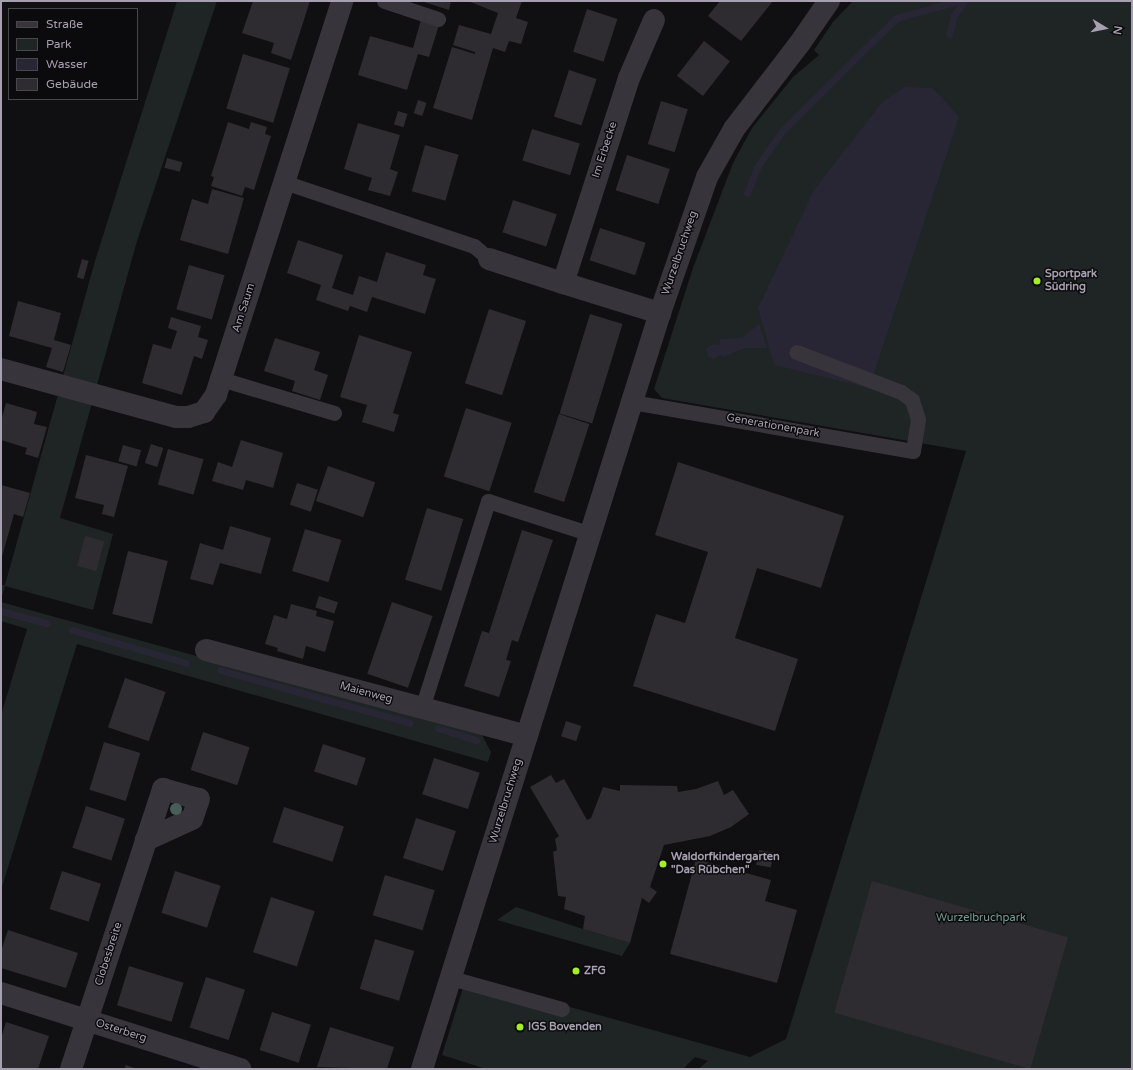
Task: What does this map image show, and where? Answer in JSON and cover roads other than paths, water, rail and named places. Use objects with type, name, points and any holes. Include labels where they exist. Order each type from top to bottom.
[{"type":"street","name":"Am Saum","points":[[1,369],[178,417],[188,417],[204,412],[216,395],[342,1]]},
{"type":"street","name":"Wurzelbruchweg","points":[[422,1069],[632,402],[694,214],[719,154],[754,101],[800,43],[829,1]]},
{"type":"street","name":"Im Erbecke","points":[[563,283],[629,78],[654,20]]},
{"type":"street","points":[[489,260],[660,314]]},
{"type":"street","name":"Maienweg","points":[[206,650],[527,736]]},
{"type":"street","name":"Clobesbreite","points":[[71,1069],[146,840]]},
{"type":"street","name":"Osterberg","points":[[1,993],[240,1069]]},
{"type":"lane","points":[[384,1],[438,19]]},
{"type":"lane","points":[[284,182],[474,246],[489,260]]},
{"type":"lane","name":"Generationenpark","points":[[632,402],[913,451],[918,419],[912,400],[902,392],[796,352]]},
{"type":"lane","points":[[221,379],[334,413]]},
{"type":"lane","points":[[422,708],[488,501],[591,534]]},
{"type":"lane","points":[[451,978],[562,1009]]},
{"type":"water","points":[[905,87],[933,88],[959,117],[869,388],[774,365],[758,308],[814,190],[883,101]]},
{"type":"water","points":[[759,324],[767,348],[745,348],[723,357],[722,354],[714,359],[708,357],[706,349],[713,344],[720,345],[720,339],[742,338]]},
{"type":"waterway","points":[[747,193],[759,164],[782,131],[896,18],[958,1]]},
{"type":"waterway","points":[[949,34],[954,15],[964,1]]},
{"type":"waterway","points":[[1,611],[46,623]]},
{"type":"waterway","points":[[72,630],[186,663]]},
{"type":"waterway","points":[[220,670],[410,723]]},
{"type":"waterway","points":[[438,728],[476,740]]},
{"type":"place","name":"Sportpark Südring","points":[[1037,281]]},
{"type":"place","name":"Waldorfkindergarten \"Das Rübchen\"","points":[[663,864]]},
{"type":"place","name":"ZFG","points":[[576,971]]},
{"type":"place","name":"IGS Bovenden","points":[[520,1027]]},
{"type":"park label","name":"Wurzelbruchpark","points":[[981,918]]}]
